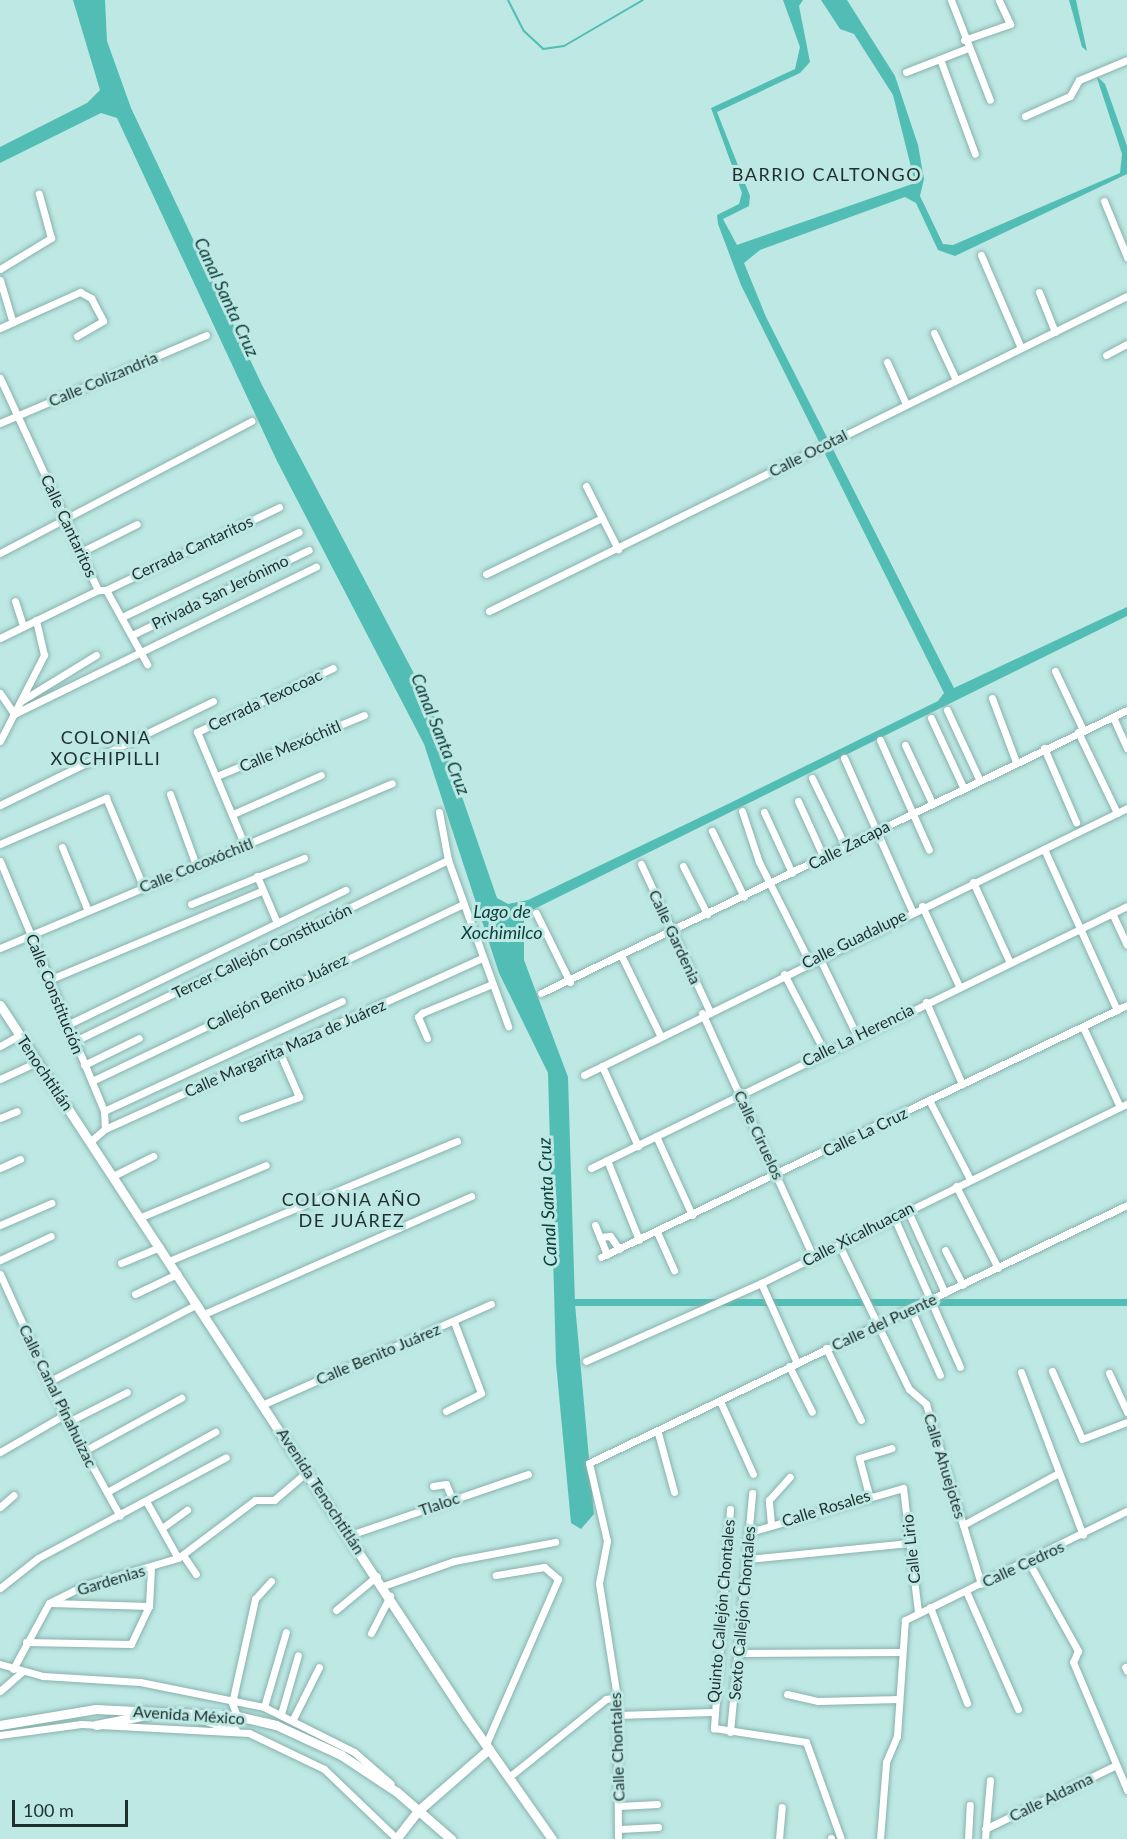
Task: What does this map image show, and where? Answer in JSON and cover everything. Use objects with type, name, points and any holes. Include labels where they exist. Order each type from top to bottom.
[{"type":"main road","name":"Tenochtitlán","points":[[0,1005],[91,1141]]},
{"type":"main road","name":"Avenida Tenochtitlán","points":[[91,1141],[487,1747],[552,1839]]},
{"type":"main road","name":"Avenida México","points":[[0,1725],[81,1710],[237,1716],[320,1743],[398,1792],[451,1839]]},
{"type":"main road","points":[[96,1725],[149,1713]]},
{"type":"main road","points":[[189,1714],[235,1730]]},
{"type":"main road","points":[[396,1839],[419,1810],[487,1747]]},
{"type":"street","points":[[951,0],[964,40],[990,100]]},
{"type":"street","points":[[964,40],[1010,24],[999,0]]},
{"type":"street","points":[[906,72],[968,48]]},
{"type":"street","points":[[940,59],[975,154]]},
{"type":"street","points":[[1025,116],[1070,96],[1079,80],[1127,60]]},
{"type":"street","points":[[0,268],[51,238],[39,194]]},
{"type":"street","points":[[1104,201],[1127,257]]},
{"type":"street","points":[[981,255],[1021,348]]},
{"type":"street","points":[[0,280],[12,320]]},
{"type":"street","points":[[0,328],[12,320],[80,292],[91,298],[103,321],[76,336]]},
{"type":"street","points":[[1039,292],[1055,332]]},
{"type":"street","name":"Calle Ocotal","points":[[489,611],[1127,296]]},
{"type":"street","points":[[934,333],[956,380]]},
{"type":"street","name":"Calle Colizandria","points":[[0,423],[206,334]]},
{"type":"street","points":[[1106,355],[1127,344]]},
{"type":"street","points":[[887,362],[906,404]]},
{"type":"street","name":"Calle Cantaritos","points":[[0,378],[16,416],[102,590],[122,617],[147,664]]},
{"type":"street","points":[[0,553],[251,422]]},
{"type":"street","points":[[586,486],[618,549]]},
{"type":"street","name":"Cerrada Cantaritos","points":[[0,638],[23,625],[279,507]]},
{"type":"street","points":[[486,574],[602,518]]},
{"type":"street","points":[[82,551],[137,524]]},
{"type":"street","points":[[122,617],[299,532]]},
{"type":"street","name":"Privada San Jerónimo","points":[[132,635],[309,550]]},
{"type":"street","points":[[14,714],[142,654],[316,567]]},
{"type":"street","points":[[15,601],[23,625]]},
{"type":"street","points":[[0,741],[45,648],[36,620]]},
{"type":"street","points":[[21,701],[96,656]]},
{"type":"street","name":"Cerrada Texocoac","points":[[217,776],[197,732],[333,668]]},
{"type":"street","points":[[1055,670],[1117,813]]},
{"type":"street","points":[[0,693],[14,714]]},
{"type":"street","points":[[992,698],[1016,762]]},
{"type":"street","points":[[0,805],[213,701]]},
{"type":"street","points":[[947,710],[979,779]]},
{"type":"street","name":"Calle Zacapa","points":[[541,993],[570,982],[672,929],[846,848],[979,779],[1127,710]]},
{"type":"street","name":"Calle Mexóchitl","points":[[217,776],[364,715]]},
{"type":"street","points":[[1113,717],[1127,748]]},
{"type":"street","points":[[931,718],[963,787]]},
{"type":"street","points":[[880,740],[929,850]]},
{"type":"street","points":[[905,745],[932,803]]},
{"type":"street","points":[[1044,748],[1076,822]]},
{"type":"street","points":[[844,758],[912,911]]},
{"type":"street","points":[[233,814],[321,775]]},
{"type":"street","points":[[217,776],[245,846]]},
{"type":"street","points":[[812,778],[846,848]]},
{"type":"street","name":"Calle Cocoxóchitl","points":[[0,948],[392,783]]},
{"type":"street","points":[[170,794],[196,865]]},
{"type":"street","points":[[0,844],[106,798],[143,886]]},
{"type":"street","points":[[798,801],[824,858]]},
{"type":"street","name":"Calle Guadalupe","points":[[584,1075],[809,961],[1127,808]]},
{"type":"street","points":[[742,811],[770,884],[809,961]]},
{"type":"street","points":[[439,812],[448,860],[508,1026]]},
{"type":"street","points":[[764,812],[792,873]]},
{"type":"street","points":[[712,831],[744,897]]},
{"type":"street","points":[[62,847],[88,911]]},
{"type":"street","points":[[1044,849],[1078,929],[1117,1010]]},
{"type":"street","points":[[191,904],[304,858]]},
{"type":"street","name":"Tercer Callejón Constitución","points":[[75,1041],[448,860]]},
{"type":"street","name":"Calle Constitución","points":[[0,861],[104,1111],[105,1129]]},
{"type":"street","name":"Calle Gardenia","points":[[641,864],[672,929],[706,1012]]},
{"type":"street","points":[[683,866],[706,914]]},
{"type":"street","points":[[257,876],[261,891],[277,923]]},
{"type":"street","points":[[973,882],[1010,963]]},
{"type":"street","points":[[69,1024],[345,890]]},
{"type":"street","points":[[51,979],[261,891]]},
{"type":"street","name":"Callejón Benito Juárez","points":[[92,1081],[463,904]]},
{"type":"street","points":[[922,906],[959,986]]},
{"type":"street","name":"Calle La Herencia","points":[[591,1168],[824,1051],[1127,906]]},
{"type":"street","points":[[536,913],[570,982]]},
{"type":"street","points":[[1112,913],[1127,945]]},
{"type":"street","points":[[621,955],[660,1035]]},
{"type":"street","points":[[819,957],[856,1036]]},
{"type":"street","name":"Calle Margarita Maza de Juárez","points":[[91,1141],[105,1129],[482,958]]},
{"type":"street","points":[[784,974],[824,1051]]},
{"type":"street","points":[[427,1038],[418,1017],[422,1013],[492,984]]},
{"type":"street","points":[[104,1111],[342,1000]]},
{"type":"street","points":[[926,1002],[962,1084]]},
{"type":"street","name":"Calle La Cruz","points":[[600,1237],[604,1256],[619,1250],[1127,1005]]},
{"type":"street","name":"Calle Ciruelos","points":[[706,1012],[813,1257]]},
{"type":"street","points":[[1083,1027],[1124,1105]]},
{"type":"street","points":[[0,1046],[20,1035]]},
{"type":"street","points":[[84,1065],[139,1038]]},
{"type":"street","points":[[242,1118],[299,1096],[279,1051]]},
{"type":"street","points":[[0,1079],[37,1062]]},
{"type":"street","points":[[602,1066],[638,1146]]},
{"type":"street","points":[[929,1100],[970,1179]]},
{"type":"street","name":"Calle Xicalhuacan","points":[[586,1361],[760,1283],[839,1245],[893,1215],[1124,1105]]},
{"type":"street","points":[[0,1118],[16,1111]]},
{"type":"street","points":[[656,1136],[692,1215]]},
{"type":"street","points":[[169,1261],[457,1141]]},
{"type":"street","points":[[113,1176],[153,1156]]},
{"type":"street","points":[[0,1168],[20,1159]]},
{"type":"street","points":[[607,1161],[639,1240]]},
{"type":"street","points":[[141,1217],[266,1165]]},
{"type":"street","points":[[956,1186],[998,1268]]},
{"type":"street","points":[[204,1314],[471,1196]]},
{"type":"street","points":[[0,1225],[51,1203]]},
{"type":"street","name":"Calle del Puente","points":[[612,1655],[599,1583],[607,1541],[590,1462],[658,1433],[826,1348],[911,1310],[1127,1205]]},
{"type":"street","points":[[907,1209],[945,1293]]},
{"type":"street","points":[[893,1215],[960,1367]]},
{"type":"street","points":[[595,1226],[600,1237],[610,1236],[619,1250]]},
{"type":"street","points":[[657,1232],[674,1270]]},
{"type":"street","points":[[0,1260],[51,1236]]},
{"type":"street","name":"Calle Ahuejotes","points":[[839,1245],[909,1389],[921,1395],[926,1404],[981,1584]]},
{"type":"street","points":[[121,1263],[160,1247]]},
{"type":"street","points":[[945,1250],[963,1285]]},
{"type":"street","name":"Calle Canal Pinahuizac","points":[[0,1274],[3,1293],[50,1381],[66,1419],[120,1516]]},
{"type":"street","points":[[135,1294],[177,1274]]},
{"type":"street","points":[[760,1283],[797,1363]]},
{"type":"street","points":[[50,1381],[197,1304]]},
{"type":"street","name":"Calle Benito Juárez","points":[[264,1404],[491,1304]]},
{"type":"street","points":[[911,1310],[940,1375]]},
{"type":"street","points":[[446,1411],[482,1393],[454,1322]]},
{"type":"street","points":[[826,1348],[861,1420]]},
{"type":"street","points":[[789,1366],[812,1412]]},
{"type":"street","points":[[1052,1371],[1082,1439],[1127,1422]]},
{"type":"street","points":[[1021,1372],[1057,1474],[1083,1535]]},
{"type":"street","points":[[1109,1373],[1127,1412]]},
{"type":"street","points":[[0,1452],[127,1392]]},
{"type":"street","points":[[84,1451],[181,1398]]},
{"type":"street","points":[[720,1401],[753,1474]]},
{"type":"street","points":[[107,1492],[214,1432]]},
{"type":"street","points":[[658,1433],[674,1492]]},
{"type":"street","points":[[869,1495],[859,1458],[892,1448]]},
{"type":"street","points":[[0,1588],[38,1558],[120,1516],[226,1456]]},
{"type":"street","name":"Gardenias","points":[[49,1603],[85,1585],[151,1568],[181,1556],[255,1500],[274,1500],[308,1471]]},
{"type":"street","name":"Tlaloc","points":[[350,1535],[528,1474]]},
{"type":"street","points":[[963,1525],[1057,1474]]},
{"type":"street","points":[[771,1526],[769,1500],[790,1477]]},
{"type":"street","points":[[433,1486],[446,1484],[452,1499]]},
{"type":"street","name":"Calle Rosales","points":[[750,1532],[869,1495],[903,1488]]},
{"type":"street","name":"Calle Lirio","points":[[903,1488],[918,1612]]},
{"type":"street","name":"Sexto Callejón Chontales","points":[[730,1732],[740,1653],[752,1493]]},
{"type":"street","points":[[0,1507],[14,1495]]},
{"type":"street","points":[[147,1501],[162,1528],[196,1574]]},
{"type":"street","name":"Quinto Callejón Chontales","points":[[730,1509],[712,1712],[714,1728],[730,1732]]},
{"type":"street","points":[[162,1528],[186,1510]]},
{"type":"street","name":"Calle Cedros","points":[[918,1612],[1083,1535],[1127,1511]]},
{"type":"street","points":[[383,1586],[454,1561],[555,1542]]},
{"type":"street","points":[[748,1559],[909,1543]]},
{"type":"street","points":[[1028,1561],[1078,1651],[1072,1662],[1127,1790]]},
{"type":"street","points":[[487,1747],[558,1579],[544,1567],[496,1575]]},
{"type":"street","points":[[26,1642],[124,1647],[136,1639],[149,1606],[151,1568]]},
{"type":"street","points":[[336,1610],[376,1576]]},
{"type":"street","points":[[237,1716],[232,1703],[255,1599],[272,1581]]},
{"type":"street","points":[[966,1591],[1018,1709]]},
{"type":"street","points":[[371,1632],[390,1596]]},
{"type":"street","points":[[13,1669],[49,1603],[149,1606]]},
{"type":"street","points":[[930,1607],[967,1703]]},
{"type":"street","points":[[880,1839],[899,1699],[902,1626],[918,1612]]},
{"type":"street","points":[[264,1707],[286,1632]]},
{"type":"street","points":[[740,1653],[900,1652]]},
{"type":"street","points":[[282,1714],[298,1655]]},
{"type":"street","name":"Calle Chontales","points":[[612,1655],[618,1715],[618,1839]]},
{"type":"street","points":[[0,1664],[22,1672],[140,1682],[232,1703],[264,1707],[293,1719],[354,1752],[398,1792]]},
{"type":"street","points":[[293,1719],[319,1667]]},
{"type":"street","points":[[0,1691],[22,1672]]},
{"type":"street","points":[[787,1694],[818,1701],[899,1699]]},
{"type":"street","points":[[509,1777],[606,1699],[617,1697]]},
{"type":"street","name":"Quinto Callejón Chontales","points":[[618,1715],[712,1712]]},
{"type":"street","points":[[0,1735],[96,1725],[235,1730],[324,1769],[396,1839]]},
{"type":"street","points":[[730,1732],[806,1742],[841,1839]]},
{"type":"street","name":"Calle Aldama","points":[[985,1829],[1116,1765]]},
{"type":"street","points":[[985,1839],[990,1780]]},
{"type":"street","points":[[619,1806],[657,1804]]},
{"type":"street","points":[[968,1839],[970,1805]]},
{"type":"street","points":[[779,1839],[782,1808]]},
{"type":"street","points":[[436,1826],[443,1839]]},
{"type":"street","points":[[619,1829],[658,1827]]},
{"type":"water","name":"Lago de Xochimilco","points":[[73,0],[105,0],[107,41],[131,108],[262,385],[430,704],[497,898],[508,904],[528,900],[728,804],[938,701],[944,693],[741,285],[718,224],[717,215],[739,204],[742,193],[711,108],[795,69],[800,47],[783,0],[803,0],[799,6],[810,62],[800,73],[717,112],[750,196],[749,206],[723,219],[737,245],[915,183],[893,95],[854,34],[840,29],[821,0],[847,0],[895,76],[918,145],[924,179],[920,196],[943,244],[953,245],[1120,173],[1122,154],[1096,75],[1105,84],[1127,146],[1127,174],[955,256],[938,250],[916,203],[905,197],[760,250],[744,263],[766,317],[954,688],[1127,607],[1127,616],[524,914],[524,960],[568,1077],[575,1304],[594,1514],[581,1529],[571,1523],[556,1363],[548,1073],[499,973],[424,744],[277,461],[117,118],[101,113],[0,163],[0,147],[87,103],[100,90]]},
{"type":"water","points":[[1069,0],[1076,0],[1087,51],[1082,47]]},
{"type":"water","points":[[559,1299],[1127,1299],[1127,1306],[559,1306]]},
{"type":"waterway","points":[[508,0],[524,31],[543,49],[564,46],[643,0]]},
{"type":"district","name":"BARRIO CALTONGO","points":[[827,174]]},
{"type":"district","name":"COLONIA XOCHIPILLI","points":[[106,748]]},
{"type":"district","name":"COLONIA AÑO DE JUÁREZ","points":[[352,1210]]},
{"type":"water label","name":"Canal Santa Cruz","points":[[227,297]]},
{"type":"water label","name":"Canal Santa Cruz","points":[[441,734]]},
{"type":"water label","name":"Canal Santa Cruz","points":[[547,1202]]}]
